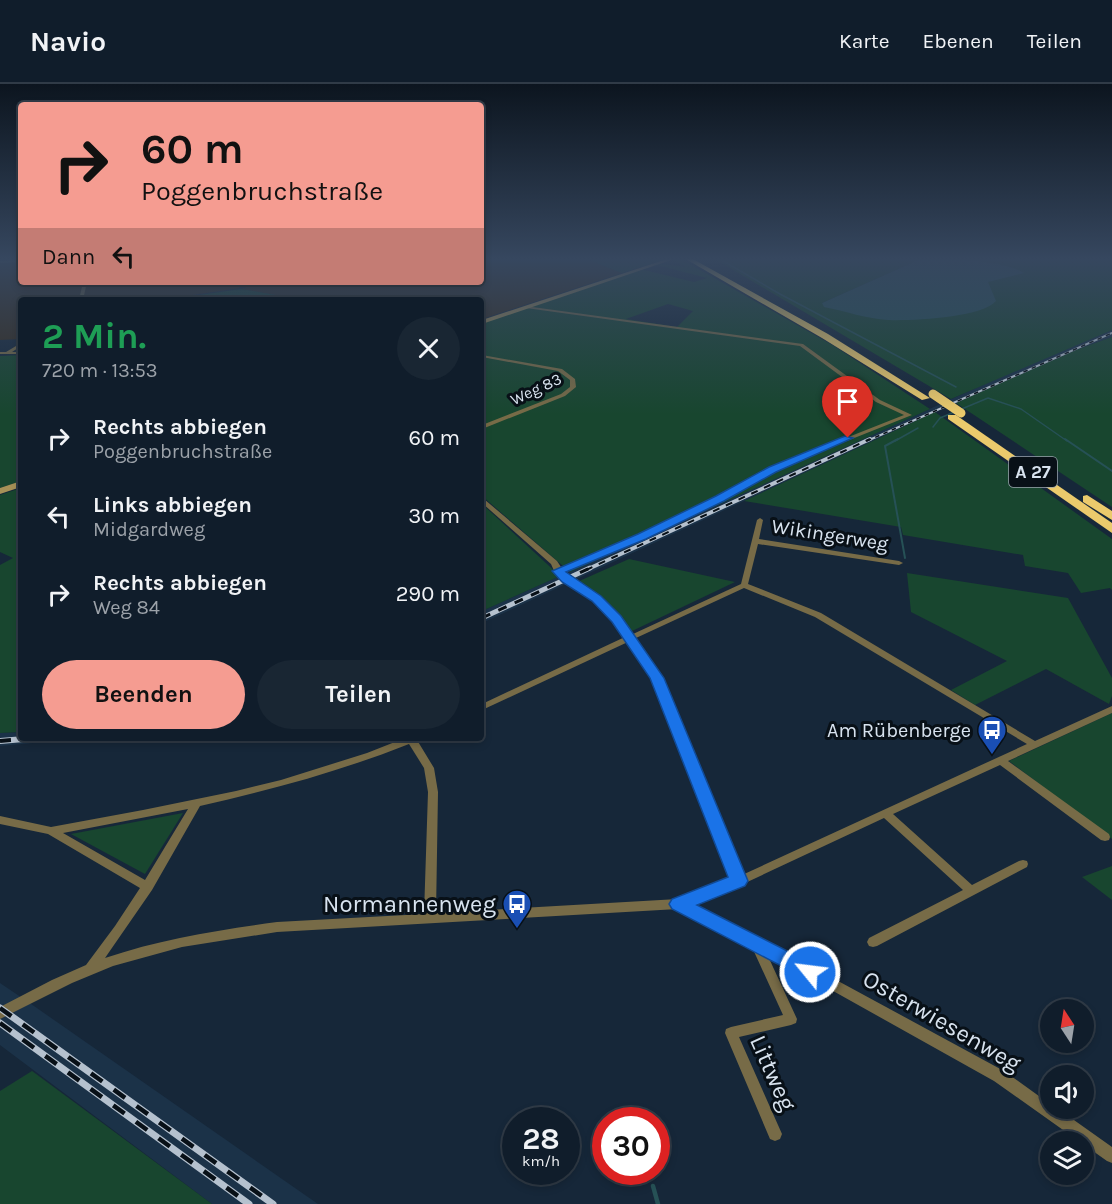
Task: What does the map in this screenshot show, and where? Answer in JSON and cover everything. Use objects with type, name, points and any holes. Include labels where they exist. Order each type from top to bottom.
[{"type":"highway","name":"A 27","points":[[779,310],[929,396]]},
{"type":"highway","name":"A 27","points":[[794,310],[1112,516]]},
{"type":"highway","name":"A 27","points":[[957,415],[1112,529]]},
{"type":"street","points":[[484,320],[516,310]]},
{"type":"street","points":[[550,310],[801,345],[878,401],[909,415],[772,470],[720,499],[642,537],[558,571]]},
{"type":"street","points":[[8,352],[18,347]]},
{"type":"street","points":[[0,353],[18,352]]},
{"type":"street","name":"Weg 83","points":[[484,356],[560,370],[573,381],[573,387],[563,395],[484,426]]},
{"type":"street","points":[[0,491],[18,485]]},
{"type":"street","points":[[484,502],[554,563],[558,571],[567,579],[597,598],[631,638],[657,678],[739,881]]},
{"type":"street","name":"Wikingerweg","points":[[744,585],[760,520]]},
{"type":"street","name":"Wikingerweg","points":[[755,541],[899,563]]},
{"type":"street","points":[[484,706],[744,585],[818,615],[1033,744]]},
{"type":"street","points":[[0,1013],[90,969],[162,946],[233,932],[277,927],[678,904],[739,881],[1112,709]]},
{"type":"street","points":[[51,831],[196,804],[300,780],[407,741]]},
{"type":"street","points":[[414,741],[429,768],[433,792],[430,918]]},
{"type":"street","points":[[1000,760],[1105,837]]},
{"type":"street","points":[[90,969],[148,887],[196,804]]},
{"type":"street","points":[[885,813],[971,891]]},
{"type":"street","points":[[0,820],[51,831],[148,887]]},
{"type":"street","points":[[873,942],[1023,864]]},
{"type":"street","name":"Osterwiesenweg","points":[[678,904],[755,942],[999,1076],[1112,1156]]},
{"type":"street","name":"Littweg","points":[[755,942],[791,1019],[731,1033],[775,1134]]},
{"type":"shaded area","points":[[0,310],[18,310],[18,339],[0,340]]},
{"type":"shaded area","points":[[484,310],[509,310],[484,318]]},
{"type":"shaded area","points":[[519,310],[650,310],[626,319],[677,327],[693,311],[690,310],[771,310],[834,346],[930,409],[570,572],[484,498],[484,322]]},
{"type":"shaded area","points":[[801,310],[1112,310],[1112,330],[951,399]]},
{"type":"shaded area","points":[[837,310],[978,310],[961,315],[912,320],[864,317]]},
{"type":"shaded area","points":[[1112,330],[1112,337],[1076,350],[935,412],[484,622],[484,610],[1067,347]]},
{"type":"shaded area","points":[[1112,337],[1112,507],[956,403],[1076,350]]},
{"type":"shaded area","points":[[18,355],[18,482],[0,488],[0,356]]},
{"type":"shaded area","points":[[935,412],[1112,539],[1112,590],[1110,588],[1081,593],[1068,573],[1025,566],[1023,555],[903,535],[901,527],[744,501]]},
{"type":"shaded area","points":[[18,489],[18,732],[0,733],[0,565],[13,558],[0,552],[0,495]]},
{"type":"shaded area","points":[[484,506],[560,576],[484,610]]},
{"type":"shaded area","points":[[629,559],[735,582],[632,631],[601,597],[577,582]]},
{"type":"shaded area","points":[[907,573],[1068,598],[1112,678],[1112,696],[1109,704],[1046,669],[975,705],[951,690],[1007,661],[911,612]]},
{"type":"shaded area","points":[[1112,713],[1112,839],[1009,761]]},
{"type":"shaded area","points":[[18,732],[18,741],[54,741],[0,746],[0,733]]},
{"type":"shaded area","points":[[183,813],[145,874],[71,834]]},
{"type":"shaded area","points":[[1112,866],[1112,900],[1082,877]]},
{"type":"shaded area","points":[[0,983],[318,1204],[212,1204],[0,1045]]},
{"type":"shaded area","points":[[32,1071],[212,1204],[0,1204],[0,1091]]},
{"type":"waterway","points":[[811,310],[956,387]]},
{"type":"waterway","points":[[933,427],[940,418],[988,398],[1021,409],[1067,441]]},
{"type":"waterway","points":[[895,441],[918,428]]},
{"type":"waterway","points":[[898,439],[885,446],[905,558]]},
{"type":"waterway","points":[[1065,439],[1112,471]]},
{"type":"waterway","points":[[653,1186],[658,1204]]},
{"type":"railway","points":[[867,441],[1112,333]]},
{"type":"railway","points":[[586,570],[870,439]]},
{"type":"railway","points":[[484,617],[590,568]]},
{"type":"railway","points":[[0,741],[18,740]]},
{"type":"railway","points":[[0,1008],[273,1204]]},
{"type":"railway","points":[[0,1023],[249,1204]]},
{"type":"place","name":"Am Rübenberge","points":[[992,756]]},
{"type":"place","name":"Normannenweg","points":[[517,930]]},
{"type":"route","points":[[810,972],[678,904],[739,881],[657,678],[644,656],[597,598],[558,571],[642,537],[720,499],[772,470],[848,438]]}]
